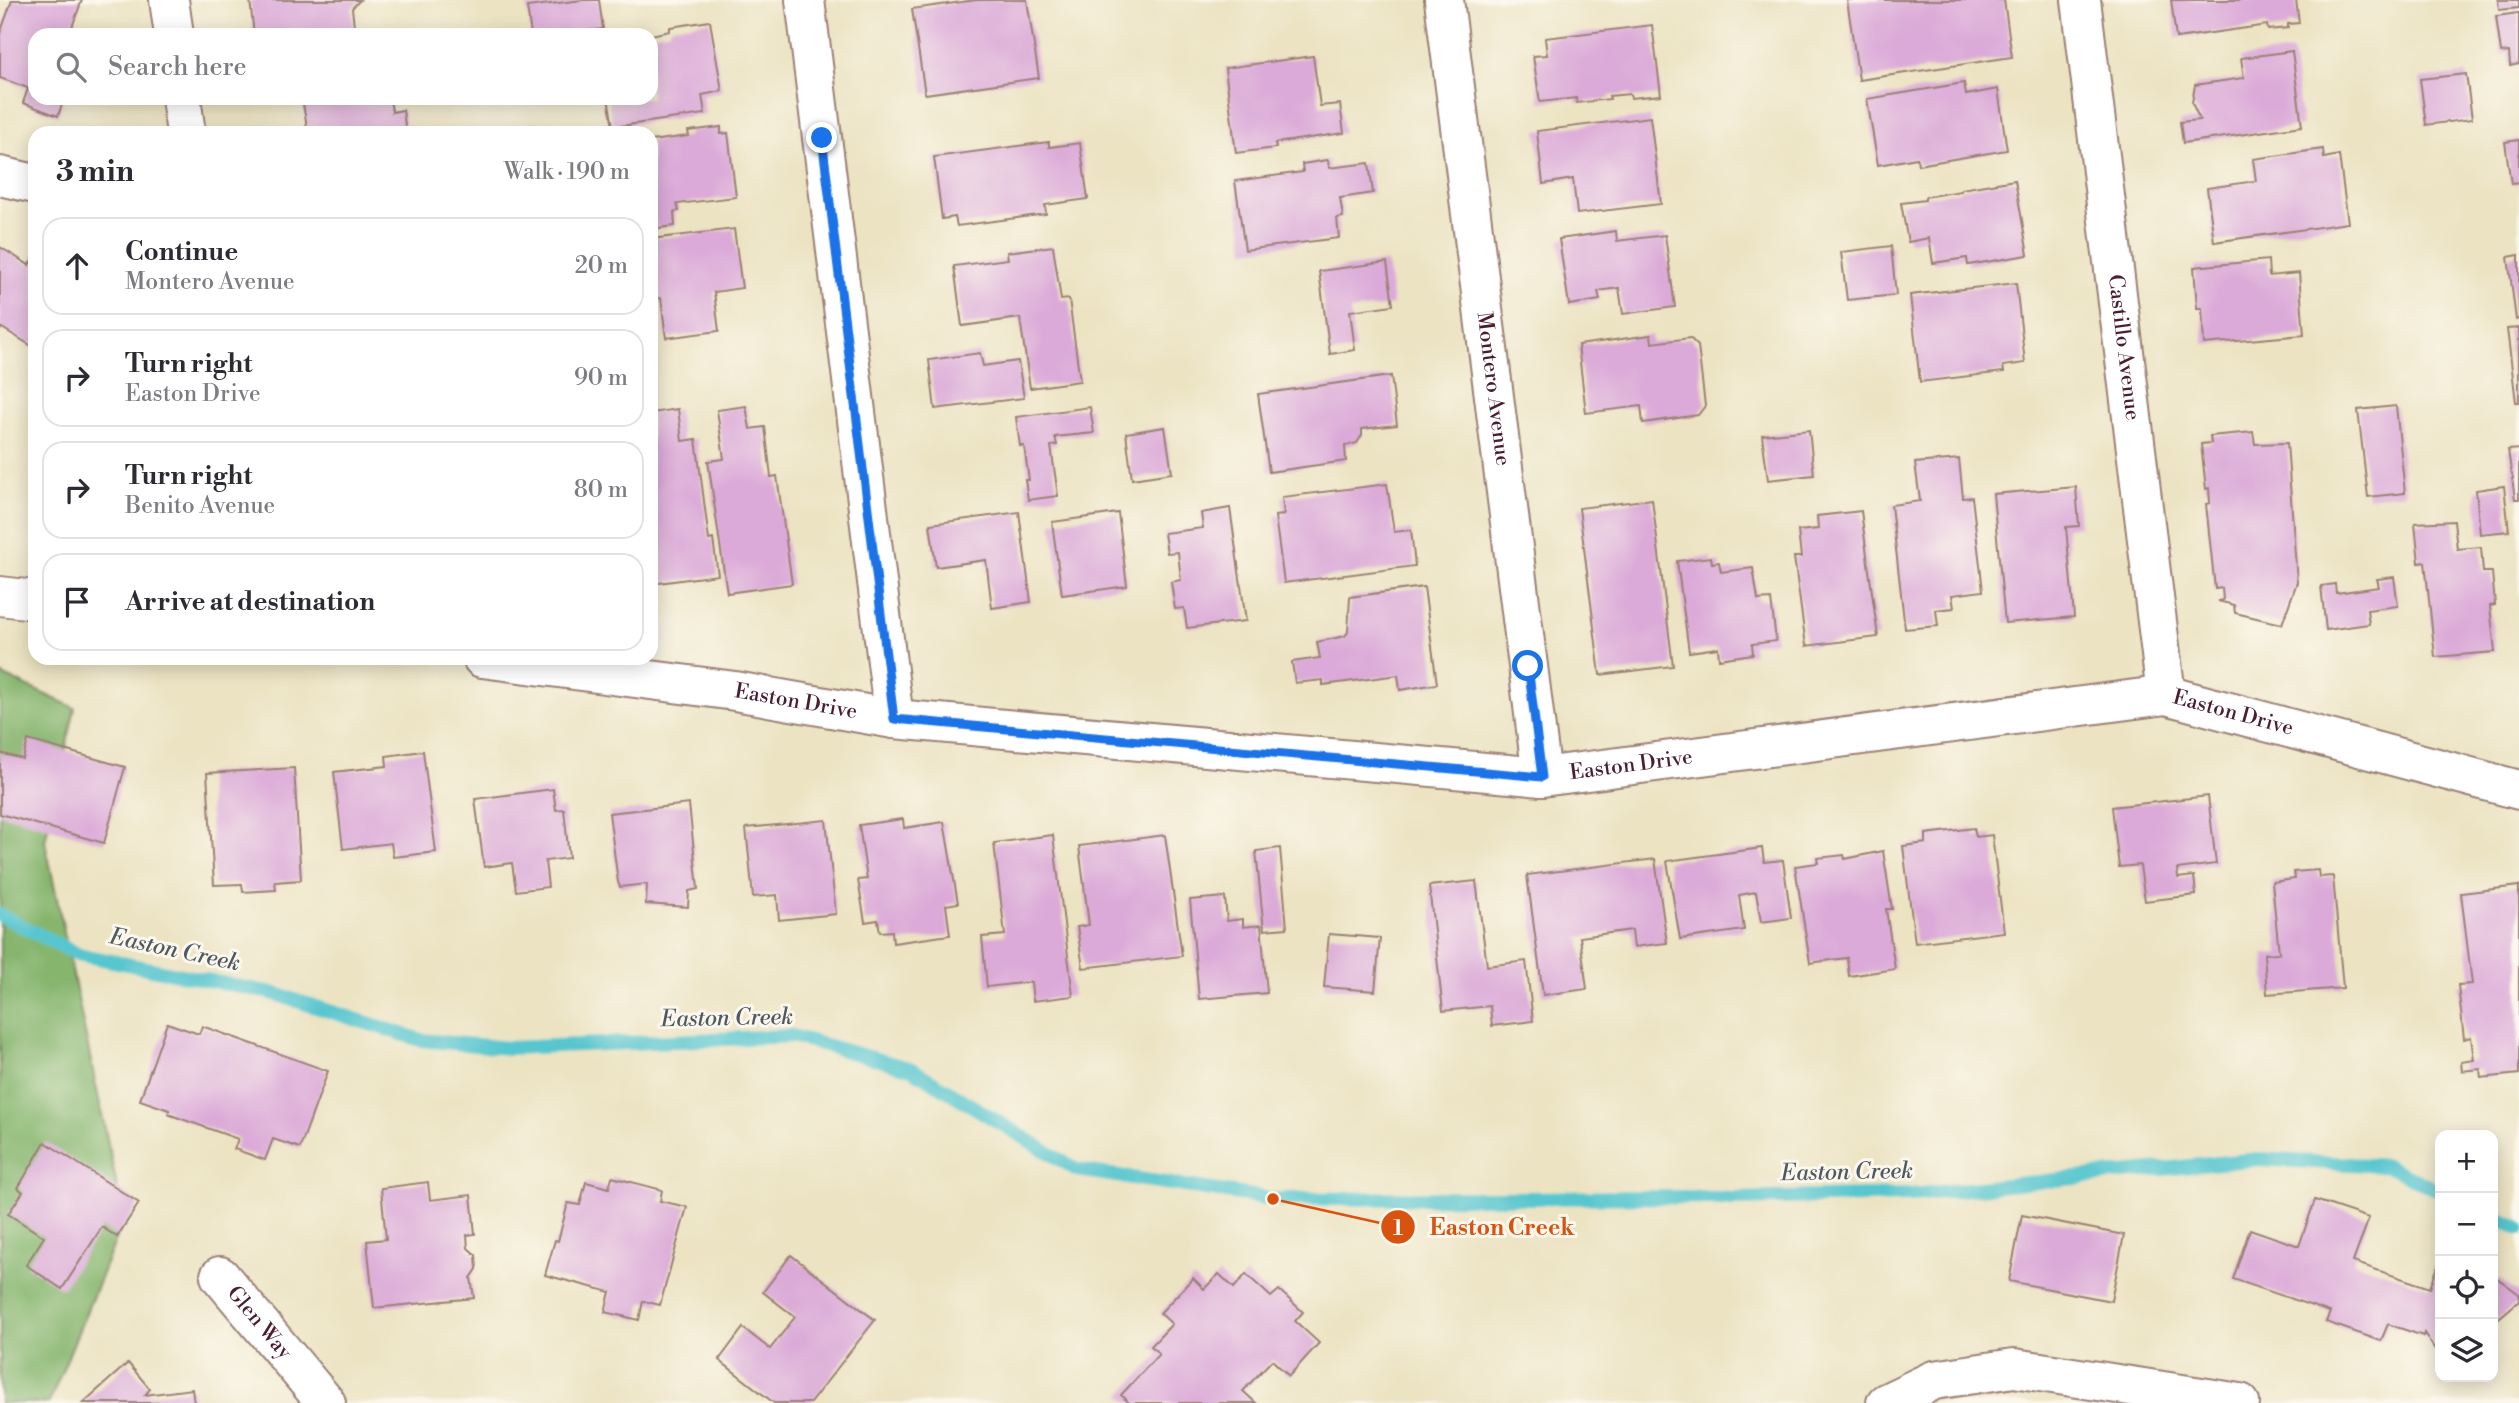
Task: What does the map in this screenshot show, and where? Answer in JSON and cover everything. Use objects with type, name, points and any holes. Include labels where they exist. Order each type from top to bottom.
[{"type":"street","points":[[169,0],[173,28]]},
{"type":"street","points":[[805,0],[894,719]]},
{"type":"street","name":"Montero Avenue","points":[[1444,0],[1542,777]]},
{"type":"street","name":"Castillo Avenue","points":[[2081,0],[2166,695]]},
{"type":"street","points":[[182,105],[185,126]]},
{"type":"street","points":[[0,176],[28,182]]},
{"type":"street","points":[[0,596],[28,599]]},
{"type":"street","name":"Easton Drive","points":[[535,665],[734,691],[894,719],[1542,777],[2166,695],[2519,790]]},
{"type":"street","name":"Glen Way","points":[[220,1276],[326,1403]]},
{"type":"street","points":[[1886,1403],[1934,1380],[2014,1368],[2240,1403]]},
{"type":"green space","points":[[0,674],[75,708],[45,841],[124,1220],[49,1403],[0,1403]]},
{"type":"building","points":[[12,0],[82,0],[72,27],[75,28],[28,28],[28,88],[0,78],[0,34]]},
{"type":"building","points":[[250,0],[360,0],[352,8],[354,28],[253,28]]},
{"type":"building","points":[[599,0],[603,28],[530,28],[527,7]]},
{"type":"building","points":[[976,0],[1027,0],[1039,78],[925,94],[912,9]]},
{"type":"building","points":[[1847,0],[2004,0],[2012,57],[1859,80]]},
{"type":"building","points":[[2171,0],[2296,0],[2299,23],[2288,24],[2288,28],[2268,30],[2267,25],[2176,38]]},
{"type":"building","points":[[2498,0],[2519,0],[2519,8],[2499,10]]},
{"type":"building","points":[[2519,13],[2519,64],[2510,66],[2509,52],[2501,53],[2496,16]]},
{"type":"building","points":[[710,21],[722,91],[702,95],[705,114],[613,126],[609,105],[658,105],[658,34],[670,31],[670,27]]},
{"type":"building","points":[[1652,25],[1661,95],[1631,98],[1630,94],[1609,96],[1610,99],[1577,103],[1576,98],[1540,102],[1533,56],[1547,55],[1545,38]]},
{"type":"building","points":[[2292,51],[2302,126],[2183,143],[2180,122],[2200,120],[2192,103],[2195,85],[2244,78],[2241,58]]},
{"type":"building","points":[[1313,56],[1320,106],[1340,104],[1344,133],[1275,143],[1276,148],[1236,153],[1225,68]]},
{"type":"building","points":[[2466,74],[2472,119],[2426,125],[2420,79]]},
{"type":"building","points":[[1964,83],[1966,95],[1998,89],[2007,150],[1918,165],[1917,158],[1878,165],[1867,99]]},
{"type":"building","points":[[28,88],[28,105],[23,103]]},
{"type":"building","points":[[28,105],[62,105],[58,116]]},
{"type":"building","points":[[303,105],[391,105],[392,112],[403,110],[405,126],[307,126]]},
{"type":"building","points":[[1650,117],[1661,204],[1577,214],[1573,179],[1543,184],[1537,131]]},
{"type":"building","points":[[721,127],[721,134],[728,133],[736,197],[677,204],[679,211],[674,212],[675,226],[658,228],[658,140],[689,136],[688,131]]},
{"type":"building","points":[[2519,140],[2519,183],[2511,184],[2505,142]]},
{"type":"building","points":[[1049,142],[1049,147],[1080,143],[1088,199],[1045,205],[1046,214],[957,226],[955,217],[942,219],[934,157]]},
{"type":"building","points":[[2323,149],[2324,158],[2339,155],[2348,223],[2214,242],[2207,188],[2256,181],[2253,159]]},
{"type":"building","points":[[1328,160],[1329,168],[1369,163],[1373,193],[1340,198],[1343,217],[1337,218],[1339,238],[1245,250],[1235,181],[1303,172],[1302,164]]},
{"type":"building","points":[[2015,180],[2028,255],[1968,265],[1967,258],[1933,263],[1929,238],[1908,242],[1901,203]]},
{"type":"building","points":[[734,229],[742,288],[714,292],[719,331],[666,338],[661,298],[658,298],[658,238]]},
{"type":"building","points":[[1616,231],[1617,241],[1665,235],[1675,307],[1623,314],[1619,288],[1598,291],[1600,300],[1569,305],[1559,239]]},
{"type":"building","points":[[1053,246],[1061,300],[1069,299],[1080,381],[1030,388],[1020,318],[962,326],[954,266],[1008,259],[1007,252]]},
{"type":"building","points":[[1891,246],[1896,295],[1847,300],[1841,252]]},
{"type":"building","points":[[0,247],[28,264],[28,344],[2,328],[0,330]]},
{"type":"building","points":[[2519,255],[2519,319],[2516,320],[2508,257]]},
{"type":"building","points":[[2268,260],[2269,276],[2299,273],[2304,335],[2204,344],[2202,308],[2197,308],[2194,267]]},
{"type":"building","points":[[1387,262],[1393,305],[1350,311],[1355,350],[1330,354],[1319,271]]},
{"type":"building","points":[[2016,283],[2025,363],[2003,366],[2004,372],[1920,382],[1910,295]]},
{"type":"building","points":[[2519,328],[2519,402],[2516,402],[2507,329]]},
{"type":"building","points":[[1651,335],[1652,343],[1690,338],[1698,346],[1705,406],[1698,415],[1643,423],[1641,406],[1586,413],[1578,345]]},
{"type":"building","points":[[980,353],[983,366],[1018,361],[1024,398],[935,409],[929,360]]},
{"type":"building","points":[[1391,376],[1397,425],[1362,429],[1357,443],[1345,446],[1346,461],[1269,472],[1258,394]]},
{"type":"building","points":[[746,406],[750,429],[765,427],[771,477],[777,476],[792,584],[727,593],[708,461],[724,459],[717,410]]},
{"type":"building","points":[[2396,406],[2405,493],[2368,497],[2358,410]]},
{"type":"building","points":[[1090,407],[1094,433],[1055,437],[1057,445],[1051,446],[1058,496],[1028,500],[1025,480],[1029,480],[1016,417]]},
{"type":"building","points":[[678,409],[682,441],[696,439],[709,540],[713,539],[718,575],[658,583],[658,412]]},
{"type":"building","points":[[1165,427],[1172,473],[1132,479],[1126,433]]},
{"type":"building","points":[[1809,430],[1814,475],[1768,480],[1762,435]]},
{"type":"building","points":[[2253,432],[2255,444],[2287,443],[2297,582],[2282,624],[2235,613],[2234,605],[2218,601],[2223,600],[2222,588],[2215,589],[2206,504],[2210,503],[2209,488],[2206,489],[2201,444],[2211,443],[2210,436]]},
{"type":"building","points":[[2519,449],[2519,499],[2515,499],[2508,450]]},
{"type":"building","points":[[1959,459],[1963,498],[1972,497],[1983,591],[1952,595],[1954,608],[1936,610],[1938,626],[1905,629],[1891,505],[1920,501],[1915,463]]},
{"type":"building","points":[[1387,484],[1394,532],[1411,530],[1415,566],[1284,583],[1275,516],[1284,515],[1282,497]]},
{"type":"building","points":[[2504,486],[2509,531],[2480,534],[2476,490]]},
{"type":"building","points":[[2076,487],[2079,526],[2066,527],[2074,617],[2005,623],[1993,494]]},
{"type":"building","points":[[1652,499],[1673,666],[1600,675],[1579,508]]},
{"type":"building","points":[[1230,508],[1246,621],[1187,628],[1184,608],[1175,609],[1171,582],[1181,580],[1178,552],[1167,553],[1164,533],[1203,528],[1201,513]]},
{"type":"building","points":[[1861,511],[1878,637],[1806,646],[1794,557],[1801,557],[1798,531],[1818,529],[1817,516]]},
{"type":"building","points":[[1019,512],[1031,602],[992,608],[986,560],[936,567],[930,524]]},
{"type":"building","points":[[1118,513],[1127,586],[1062,595],[1052,522]]},
{"type":"building","points":[[2454,521],[2457,549],[2481,547],[2483,572],[2492,572],[2495,605],[2490,606],[2495,652],[2435,657],[2425,562],[2419,563],[2415,523]]},
{"type":"building","points":[[1711,557],[1712,563],[1719,562],[1721,572],[1753,568],[1758,600],[1771,599],[1776,641],[1752,644],[1753,654],[1719,659],[1718,648],[1689,652],[1677,561]]},
{"type":"building","points":[[2394,577],[2398,606],[2367,610],[2369,624],[2326,630],[2321,586],[2335,584],[2336,593],[2379,587],[2377,579]]},
{"type":"building","points":[[1424,587],[1437,684],[1400,690],[1398,675],[1323,685],[1323,680],[1295,683],[1292,662],[1320,658],[1317,642],[1345,636],[1348,632],[1350,597]]},
{"type":"building","points":[[28,740],[125,767],[104,843],[0,814],[0,753],[23,759]]},
{"type":"building","points":[[423,751],[436,852],[393,857],[391,843],[343,849],[334,772],[387,766],[386,756]]},
{"type":"building","points":[[294,768],[301,880],[275,882],[276,890],[243,892],[242,884],[214,885],[207,773]]},
{"type":"building","points":[[553,789],[556,810],[564,809],[569,858],[545,861],[548,887],[516,891],[512,863],[484,867],[475,799]]},
{"type":"building","points":[[2208,796],[2216,864],[2177,869],[2178,878],[2194,876],[2196,895],[2145,901],[2140,865],[2119,867],[2112,807]]},
{"type":"building","points":[[689,804],[698,889],[689,891],[688,907],[646,904],[647,884],[620,887],[609,813]]},
{"type":"building","points":[[903,819],[904,828],[944,822],[958,903],[946,905],[950,935],[893,943],[892,931],[880,932],[878,920],[865,922],[858,880],[867,879],[859,825]]},
{"type":"building","points":[[826,820],[836,914],[779,920],[777,895],[753,897],[746,828]]},
{"type":"building","points":[[1974,828],[1976,837],[1992,835],[2004,932],[1915,943],[1903,846],[1926,843],[1926,834]]},
{"type":"building","points":[[1053,835],[1073,996],[1033,1001],[1031,982],[987,987],[982,937],[1005,935],[994,843]]},
{"type":"building","points":[[1165,835],[1182,956],[1083,968],[1077,927],[1089,925],[1079,846]]},
{"type":"building","points":[[1280,848],[1287,928],[1264,930],[1256,851]]},
{"type":"building","points":[[1762,848],[1764,862],[1783,860],[1791,918],[1761,922],[1756,892],[1739,895],[1744,930],[1680,939],[1667,861]]},
{"type":"building","points":[[1883,851],[1892,909],[1886,909],[1895,969],[1849,976],[1847,958],[1810,963],[1795,866],[1818,863],[1817,858],[1844,855],[1845,859]]},
{"type":"building","points":[[1655,859],[1667,943],[1634,947],[1632,930],[1580,937],[1587,989],[1543,995],[1527,875]]},
{"type":"building","points":[[2318,870],[2319,877],[2333,876],[2343,988],[2267,994],[2264,954],[2279,953],[2272,882],[2295,879],[2294,872]]},
{"type":"building","points":[[1476,881],[1487,966],[1526,961],[1533,1021],[1492,1026],[1490,1006],[1443,1011],[1429,886]]},
{"type":"building","points":[[2519,886],[2519,1074],[2481,1078],[2480,1069],[2462,1071],[2461,1062],[2474,1060],[2471,1037],[2464,1039],[2458,985],[2472,984],[2461,893]]},
{"type":"building","points":[[1225,897],[1227,921],[1243,919],[1243,927],[1261,925],[1267,993],[1199,999],[1190,900]]},
{"type":"building","points":[[1329,934],[1380,938],[1375,991],[1324,987]]},
{"type":"building","points":[[167,1023],[199,1034],[202,1026],[328,1071],[300,1148],[273,1139],[265,1160],[234,1149],[238,1139],[168,1114],[169,1110],[140,1100]]},
{"type":"building","points":[[45,1142],[139,1203],[117,1237],[102,1227],[62,1289],[26,1265],[44,1237],[8,1214],[23,1192],[18,1188]]},
{"type":"building","points":[[612,1177],[662,1190],[660,1201],[687,1207],[660,1305],[643,1301],[639,1320],[605,1312],[610,1292],[545,1275],[568,1203],[580,1205],[586,1182],[609,1188]]},
{"type":"building","points":[[428,1182],[430,1200],[471,1195],[475,1234],[467,1235],[468,1248],[476,1255],[477,1269],[471,1278],[474,1298],[374,1308],[367,1241],[386,1239],[381,1188]]},
{"type":"building","points":[[2315,1200],[2369,1218],[2353,1262],[2430,1288],[2435,1274],[2435,1350],[2424,1333],[2423,1336],[2388,1324],[2381,1341],[2326,1322],[2330,1312],[2233,1279],[2250,1229],[2299,1246]]},
{"type":"building","points":[[2022,1215],[2124,1235],[2111,1301],[2009,1281]]},
{"type":"building","points":[[791,1255],[875,1320],[810,1403],[774,1403],[719,1360],[743,1328],[770,1349],[795,1317],[763,1292]]},
{"type":"building","points":[[1219,1274],[1234,1288],[1246,1274],[1271,1297],[1279,1290],[1303,1312],[1295,1321],[1319,1343],[1289,1376],[1272,1360],[1243,1391],[1256,1403],[1129,1403],[1121,1395],[1159,1354],[1151,1346],[1172,1324],[1160,1313],[1193,1278],[1204,1289]]},
{"type":"building","points":[[2498,1279],[2519,1294],[2519,1301],[2498,1319]]},
{"type":"building","points":[[128,1363],[150,1389],[145,1395],[192,1389],[194,1403],[83,1403]]},
{"type":"waterway","name":"Easton Creek","points":[[0,915],[77,954],[272,993],[421,1040],[508,1048],[792,1036],[912,1069],[1077,1170],[1273,1199],[1732,1199],[1911,1195],[2258,1159],[2387,1166],[2435,1189]]},
{"type":"waterway","name":"Easton Creek","points":[[2498,1218],[2519,1229]]},
{"type":"place","name":"Easton Creek","points":[[1273,1199]]},
{"type":"route","points":[[822,138],[894,719],[1542,777],[1528,666]]}]
